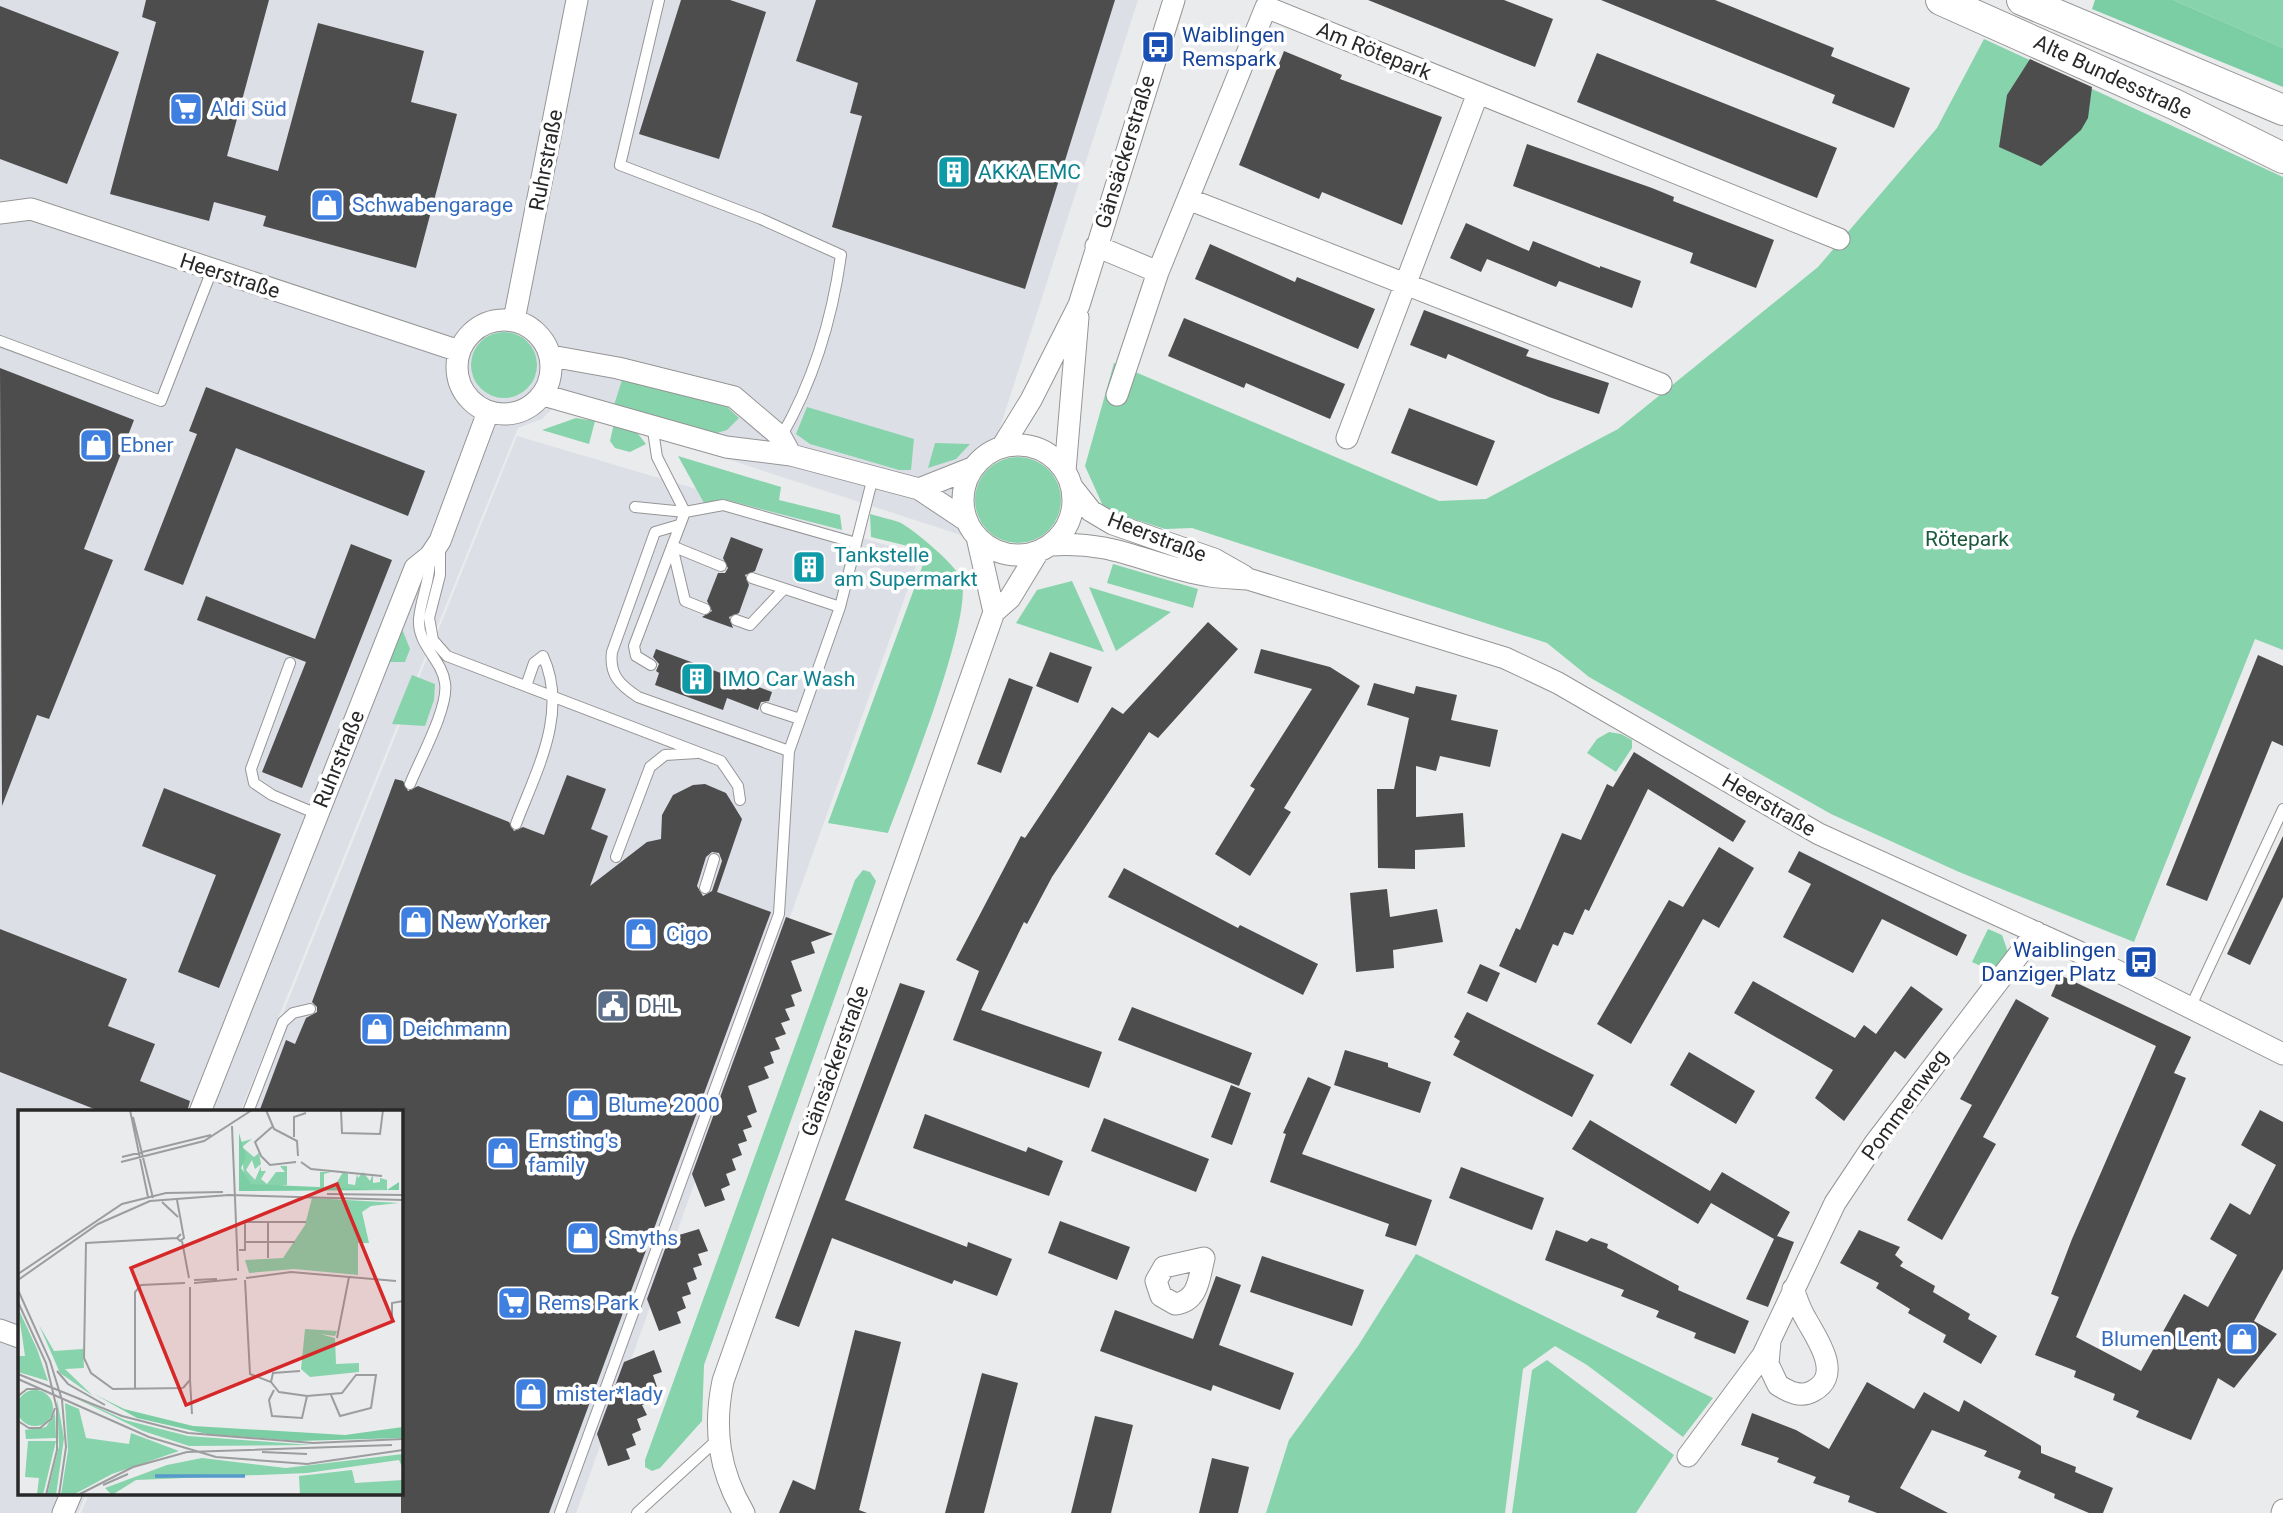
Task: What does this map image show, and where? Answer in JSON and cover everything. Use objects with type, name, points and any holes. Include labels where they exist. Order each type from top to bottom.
[{"type":"main road","name":"Alte Bundesstraße","points":[[1941,0],[2164,100],[2283,158]]},
{"type":"main road","name":"Alte Bundesstraße","points":[[2022,0],[2283,110]]},
{"type":"street","name":"Ruhrstraße","points":[[514,320],[577,0]]},
{"type":"street","name":"Gänsäckerstraße","points":[[1002,447],[1031,400],[1079,305],[1174,0]]},
{"type":"street","name":"Am Rötepark","points":[[1117,395],[1158,272],[1266,7],[1839,239]]},
{"type":"street","points":[[1347,438],[1479,93]]},
{"type":"street","points":[[1188,198],[1661,384]]},
{"type":"street","name":"Heerstraße","points":[[0,213],[30,209],[459,351]]},
{"type":"street","points":[[1096,246],[1158,272]]},
{"type":"street","name":"Gänsäckerstraße","points":[[1069,479],[1079,305]]},
{"type":"street","points":[[514,320],[538,333],[551,356],[550,383],[543,395],[519,412],[503,415],[488,412],[475,405],[462,387],[457,366],[459,351],[475,329],[487,322],[514,320]]},
{"type":"street","points":[[551,356],[618,368],[734,397],[786,446]]},
{"type":"street","points":[[543,395],[726,447],[786,446],[873,477],[919,489],[972,529],[991,549],[1009,555],[1045,548],[1069,521],[1074,505],[1069,479],[1054,457],[1035,447],[1021,444],[1002,447],[985,455],[972,468],[919,489]]},
{"type":"street","name":"Ruhrstraße","points":[[201,1110],[415,568],[435,549],[488,412]]},
{"type":"street","points":[[972,468],[963,497],[994,612]]},
{"type":"street","name":"Heerstraße","points":[[1069,479],[1091,510],[1114,524],[1214,559],[1248,579]]},
{"type":"street","name":"Heerstraße","points":[[1045,548],[1082,543],[1106,547],[1209,576],[1248,579],[1505,658],[1558,683],[1819,834],[2036,932],[2191,1006],[2283,1054]]},
{"type":"street","name":"Gänsäckerstraße","points":[[744,1513],[724,1471],[718,1439],[717,1410],[740,1327],[994,612],[1010,598],[1045,548]]},
{"type":"street","name":"Pommernweg","points":[[1688,1456],[1763,1355],[1835,1203],[1875,1143],[2036,932]]},
{"type":"street","name":"Pommernweg","points":[[1770,1339],[1768,1364],[1778,1385],[1801,1395],[1815,1391],[1824,1380],[1828,1368],[1825,1353],[1793,1289]]},
{"type":"street","points":[[0,1330],[18,1337]]},
{"type":"street","points":[[63,1513],[70,1496]]},
{"type":"lane","points":[[659,0],[620,165],[761,219],[841,255],[832,313],[786,446]]},
{"type":"lane","points":[[0,341],[161,401],[212,270]]},
{"type":"lane","points":[[652,424],[657,457],[685,512]]},
{"type":"lane","points":[[560,1513],[779,914],[789,751],[840,607],[873,477]]},
{"type":"lane","points":[[635,507],[685,512],[723,505],[856,543]]},
{"type":"lane","points":[[651,665],[636,656],[634,646],[685,512]]},
{"type":"lane","points":[[679,525],[655,533],[612,652],[610,666],[618,683],[638,697],[789,751]]},
{"type":"lane","points":[[671,546],[720,566]]},
{"type":"lane","points":[[671,546],[685,601],[705,608]]},
{"type":"lane","points":[[435,549],[440,575],[429,618],[433,640],[447,656],[721,761],[738,786],[740,800]]},
{"type":"lane","points":[[411,784],[442,706],[446,683],[438,665],[425,647],[419,620],[435,549]]},
{"type":"lane","points":[[752,578],[782,591],[840,607]]},
{"type":"lane","points":[[736,620],[750,625],[782,591]]},
{"type":"lane","points":[[516,824],[553,724],[551,695],[543,656],[534,663],[526,685]]},
{"type":"lane","points":[[290,663],[251,769],[254,783],[272,795],[317,814]]},
{"type":"lane","points":[[766,708],[800,719]]},
{"type":"lane","points":[[617,856],[650,767],[666,755],[699,752]]},
{"type":"lane","points":[[2191,1006],[2283,809]]},
{"type":"lane","points":[[705,888],[714,859]]},
{"type":"lane","points":[[249,1110],[283,1022],[293,1013],[310,1009]]},
{"type":"lane","points":[[636,1513],[718,1439]]},
{"type":"shaded area","points":[[0,0],[1138,0],[975,505],[961,535],[557,404],[542,419],[518,428],[241,1110],[18,1110],[18,1496],[85,1496],[78,1513],[0,1513]]},
{"type":"shaded area","points":[[517,436],[920,555],[576,1513],[81,1513],[88,1496],[402,1496],[402,1110],[244,1110]]},
{"type":"green space","points":[[2095,0],[2173,0],[2283,48],[2283,87],[2092,9]]},
{"type":"green space","points":[[2173,0],[2283,0],[2283,48]]},
{"type":"green space","name":"Rötepark","points":[[1984,39],[2283,177],[2283,650],[2255,639],[2134,942],[1959,872],[1831,814],[1589,677],[1547,643],[1192,528],[1165,529],[1112,512],[1103,506],[1085,466],[1114,363],[1439,501],[1486,499],[1618,429],[1818,267],[1937,128]]},
{"type":"green space","points":[[497,332],[511,332],[523,337],[532,346],[537,365],[535,378],[528,389],[511,398],[497,398],[485,393],[476,384],[471,372],[471,358],[476,346],[485,337]]},
{"type":"green space","points":[[622,380],[727,407],[739,418],[727,430],[707,436],[614,405]]},
{"type":"green space","points":[[807,407],[914,439],[911,470],[899,470],[810,444],[796,434]]},
{"type":"green space","points":[[576,418],[595,421],[589,444],[542,430]]},
{"type":"green space","points":[[614,423],[635,430],[646,444],[630,452],[615,448],[610,441]]},
{"type":"green space","points":[[935,443],[970,444],[956,459],[928,468]]},
{"type":"green space","points":[[678,456],[781,487],[779,500],[840,515],[842,530],[723,499],[704,503]]},
{"type":"green space","points":[[1018,457],[1035,460],[1049,469],[1058,483],[1061,500],[1058,517],[1049,531],[1035,540],[1018,543],[1001,540],[987,531],[978,517],[975,500],[978,483],[987,469],[1001,460]]},
{"type":"green space","points":[[870,514],[907,527],[945,558],[962,581],[957,632],[947,667],[922,744],[888,833],[828,823],[928,551],[871,537]]},
{"type":"green space","points":[[1113,564],[1198,589],[1193,608],[1107,583]]},
{"type":"green space","points":[[1072,581],[1104,652],[1016,623],[1037,590]]},
{"type":"green space","points":[[1089,587],[1171,612],[1116,651]]},
{"type":"green space","points":[[400,624],[410,649],[405,662],[385,662]]},
{"type":"green space","points":[[412,675],[435,684],[434,700],[425,726],[392,724]]},
{"type":"green space","points":[[1609,732],[1632,740],[1632,748],[1616,772],[1587,753],[1597,739]]},
{"type":"green space","points":[[863,870],[870,872],[876,881],[704,1365],[702,1421],[660,1468],[652,1471],[645,1467],[645,1460],[855,880]]},
{"type":"green space","points":[[1988,929],[2002,935],[2009,955],[1996,973],[1972,962]]},
{"type":"green space","points":[[1416,1254],[1713,1398],[1683,1437],[1587,1365],[1555,1346],[1523,1369],[1505,1513],[1266,1513],[1289,1440],[1358,1346]]},
{"type":"green space","points":[[1547,1360],[1674,1455],[1636,1513],[1512,1513],[1532,1370]]},
{"type":"building","points":[[146,0],[269,0],[227,156],[278,171],[318,23],[424,51],[411,102],[457,114],[416,268],[263,226],[266,216],[214,202],[209,221],[110,194],[156,22],[142,17]]},
{"type":"building","points":[[681,0],[730,0],[766,12],[719,159],[639,134]]},
{"type":"building","name":"AKKA EMC","points":[[816,0],[1115,0],[1025,289],[832,227],[862,116],[850,113],[858,83],[796,61]]},
{"type":"building","points":[[1368,0],[1504,0],[1553,19],[1535,67]]},
{"type":"building","points":[[1601,0],[1715,0],[1834,48],[1831,56],[1910,88],[1894,128],[1832,103],[1835,95]]},
{"type":"building","points":[[0,6],[119,52],[67,184],[0,159]]},
{"type":"building","points":[[1284,51],[1342,75],[1340,79],[1442,117],[1402,225],[1322,192],[1319,199],[1239,165]]},
{"type":"building","points":[[1597,53],[1837,148],[1817,198],[1577,102]]},
{"type":"building","points":[[2030,59],[2092,87],[2088,118],[2081,130],[2041,166],[1999,147],[2007,95]]},
{"type":"building","points":[[1527,144],[1652,188],[1674,197],[1673,201],[1774,240],[1756,288],[1690,263],[1693,253],[1513,186]]},
{"type":"building","points":[[1466,223],[1529,251],[1533,241],[1641,281],[1632,308],[1559,281],[1556,287],[1487,259],[1481,272],[1450,258]]},
{"type":"building","points":[[1210,244],[1295,282],[1297,277],[1375,309],[1358,349],[1195,279]]},
{"type":"building","points":[[1424,310],[1529,350],[1526,356],[1609,383],[1599,414],[1549,397],[1448,354],[1446,359],[1410,345]]},
{"type":"building","points":[[1184,318],[1345,384],[1330,419],[1246,383],[1244,388],[1168,356]]},
{"type":"building","points":[[0,368],[134,420],[84,549],[113,560],[49,719],[37,715],[2,806]]},
{"type":"building","points":[[206,387],[425,471],[408,516],[236,448],[183,585],[144,570],[197,434],[189,431]]},
{"type":"building","points":[[1409,408],[1495,441],[1477,486],[1391,453]]},
{"type":"building","points":[[731,537],[763,549],[755,571],[745,575],[749,585],[739,613],[729,617],[733,628],[702,617],[712,611],[707,601],[718,573],[725,573],[728,568],[723,558]]},
{"type":"building","points":[[351,544],[392,560],[302,788],[262,772],[306,662],[197,620],[206,596],[315,639]]},
{"type":"building","points":[[1208,622],[1238,649],[1158,738],[1149,732],[1052,877],[1027,924],[1024,922],[981,1010],[1102,1052],[1089,1088],[953,1040],[979,971],[956,960],[1021,836],[1025,838],[1112,707],[1123,714]]},
{"type":"building","name":"IMO Car Wash","points":[[656,649],[772,692],[769,701],[761,702],[758,710],[727,698],[723,710],[655,685],[659,673],[656,671],[659,664],[653,657]]},
{"type":"building","points":[[1261,649],[1330,667],[1360,686],[1284,808],[1291,812],[1250,876],[1215,854],[1255,789],[1250,786],[1312,689],[1254,673]]},
{"type":"building","points":[[1050,652],[1092,667],[1078,703],[1036,686]]},
{"type":"building","points":[[2258,655],[2283,666],[2283,746],[2272,741],[2207,901],[2166,885]]},
{"type":"building","points":[[1009,678],[1033,687],[1001,773],[977,764]]},
{"type":"building","points":[[1374,683],[1414,694],[1416,686],[1457,695],[1451,720],[1498,730],[1490,767],[1440,756],[1436,771],[1416,766],[1416,817],[1463,813],[1465,847],[1415,850],[1415,869],[1378,868],[1377,789],[1394,789],[1409,718],[1367,705]]},
{"type":"building","points":[[1634,752],[1746,821],[1733,842],[1648,789],[1589,911],[1585,909],[1573,935],[1564,932],[1558,946],[1553,944],[1536,983],[1499,966],[1516,928],[1520,930],[1562,833],[1581,840],[1607,784],[1613,787]]},
{"type":"building","name":"Rems Park","points":[[567,775],[606,789],[591,829],[608,836],[590,886],[647,842],[661,839],[662,815],[673,795],[693,785],[705,784],[726,793],[742,819],[717,892],[771,912],[549,1513],[401,1513],[402,1110],[260,1110],[286,1040],[295,1044],[306,1018],[317,1012],[317,1007],[312,1002],[395,779],[403,781],[408,791],[418,786],[509,822],[514,831],[523,827],[544,835]],"holes":[[[712,852],[719,853],[722,861],[712,891],[703,896],[697,886],[706,857]]]},
{"type":"building","points":[[164,788],[281,834],[219,988],[178,972],[216,875],[142,846]]},
{"type":"building","points":[[2283,836],[2283,897],[2250,965],[2227,954]]},
{"type":"building","points":[[1719,847],[1754,868],[1719,928],[1703,919],[1631,1044],[1597,1024],[1669,900],[1683,907]]},
{"type":"building","points":[[1799,851],[1967,935],[1957,956],[1882,919],[1853,973],[1783,937],[1811,884],[1788,872]]},
{"type":"building","points":[[1124,868],[1238,928],[1240,925],[1318,964],[1303,995],[1108,897]]},
{"type":"building","points":[[1387,889],[1390,917],[1437,909],[1443,942],[1393,950],[1394,968],[1356,972],[1350,893]]},
{"type":"building","points":[[786,917],[833,934],[811,942],[815,953],[791,961],[802,991],[791,995],[795,1006],[785,1009],[790,1020],[781,1023],[786,1034],[775,1038],[780,1049],[770,1052],[774,1063],[764,1067],[769,1078],[748,1086],[757,1112],[747,1116],[752,1127],[743,1130],[747,1141],[738,1144],[742,1155],[732,1159],[736,1170],[726,1174],[730,1185],[721,1189],[725,1200],[705,1207],[692,1174]]},
{"type":"building","points":[[0,929],[127,979],[108,1026],[155,1044],[140,1081],[190,1101],[188,1110],[97,1110],[0,1072]]},
{"type":"building","points":[[1480,964],[1500,973],[1487,1002],[1467,993]]},
{"type":"building","points":[[2060,975],[2191,1037],[2174,1073],[2186,1078],[2076,1337],[2141,1371],[2184,1294],[2208,1307],[2237,1255],[2210,1239],[2230,1203],[2250,1215],[2276,1165],[2241,1145],[2260,1110],[2283,1122],[2283,1269],[2254,1321],[2277,1334],[2234,1388],[2218,1378],[2191,1440],[2136,1417],[2139,1411],[2113,1400],[2115,1394],[2074,1377],[2076,1371],[2035,1355],[2059,1297],[2051,1294],[2072,1239],[2156,1046],[2051,996]]},
{"type":"building","points":[[1753,981],[1855,1038],[1864,1025],[1876,1034],[1911,986],[1943,1009],[1905,1059],[1895,1051],[1844,1121],[1815,1098],[1833,1070],[1734,1013]]},
{"type":"building","points":[[900,983],[925,991],[845,1200],[967,1247],[968,1242],[1012,1259],[997,1296],[954,1280],[952,1284],[832,1238],[799,1327],[775,1318]]},
{"type":"building","points":[[2016,999],[2049,1018],[1983,1137],[1996,1144],[1942,1240],[1907,1220],[1972,1105],[1960,1099]]},
{"type":"building","points":[[1132,1007],[1252,1053],[1239,1086],[1118,1040]]},
{"type":"building","points":[[1467,1012],[1594,1075],[1572,1117],[1453,1055],[1460,1041],[1454,1037]]},
{"type":"building","points":[[1345,1050],[1388,1063],[1388,1067],[1431,1082],[1420,1113],[1334,1085]]},
{"type":"building","points":[[1689,1052],[1755,1091],[1736,1124],[1670,1085]]},
{"type":"building","points":[[1308,1077],[1331,1087],[1302,1154],[1432,1200],[1416,1246],[1385,1236],[1389,1224],[1270,1182],[1286,1134],[1283,1133]]},
{"type":"building","points":[[1231,1085],[1251,1093],[1232,1145],[1211,1137]]},
{"type":"building","points":[[925,1114],[1026,1152],[1028,1147],[1063,1161],[1049,1196],[913,1148]]},
{"type":"building","points":[[1104,1118],[1209,1159],[1196,1192],[1091,1151]]},
{"type":"building","points":[[1590,1120],[1710,1191],[1722,1172],[1790,1212],[1777,1236],[1794,1242],[1768,1307],[1746,1299],[1774,1239],[1711,1203],[1698,1224],[1572,1149]]},
{"type":"building","points":[[1461,1167],[1544,1198],[1532,1230],[1449,1198]]},
{"type":"building","points":[[1060,1221],[1130,1247],[1117,1280],[1048,1253]]},
{"type":"building","points":[[699,1229],[708,1251],[698,1254],[702,1265],[693,1268],[697,1279],[687,1283],[691,1294],[682,1297],[686,1308],[677,1312],[681,1323],[659,1331],[647,1299],[669,1238]]},
{"type":"building","points":[[1556,1230],[1587,1242],[1591,1238],[1608,1244],[1607,1248],[1679,1286],[1678,1290],[1749,1321],[1735,1354],[1694,1338],[1696,1333],[1656,1317],[1659,1311],[1621,1296],[1624,1290],[1545,1260]]},
{"type":"building","points":[[1859,1230],[1900,1247],[1895,1255],[1903,1262],[1900,1266],[1935,1286],[1933,1292],[1970,1314],[1968,1319],[1997,1336],[1981,1364],[1943,1342],[1946,1335],[1908,1313],[1910,1309],[1876,1288],[1879,1283],[1840,1263]]},
{"type":"building","points":[[1262,1256],[1364,1290],[1352,1326],[1250,1292]]},
{"type":"building","points":[[1216,1276],[1241,1285],[1219,1345],[1294,1373],[1280,1410],[1213,1385],[1211,1391],[1100,1351],[1115,1310],[1193,1339]]},
{"type":"building","points":[[855,1330],[901,1342],[859,1510],[867,1513],[779,1513],[793,1480],[815,1490]]},
{"type":"building","points":[[654,1350],[662,1372],[653,1375],[657,1387],[648,1390],[652,1401],[642,1405],[647,1415],[637,1419],[641,1430],[632,1434],[636,1445],[626,1449],[630,1459],[608,1466],[597,1434],[624,1362]]},
{"type":"building","points":[[982,1373],[1018,1383],[984,1513],[945,1513]]},
{"type":"building","points":[[1867,1382],[1914,1409],[1924,1392],[1959,1412],[1964,1400],[2041,1446],[2041,1453],[2076,1467],[2075,1472],[2113,1488],[2103,1513],[2089,1513],[2054,1498],[2055,1494],[2018,1478],[2021,1471],[1984,1456],[1987,1451],[1932,1430],[1900,1488],[1948,1513],[1877,1513],[1848,1502],[1850,1496],[1813,1483],[1816,1477],[1777,1462],[1779,1458],[1741,1445],[1752,1413],[1796,1430],[1829,1449]]},
{"type":"building","points":[[1095,1416],[1133,1425],[1111,1513],[1071,1513]]},
{"type":"building","points":[[1212,1458],[1249,1467],[1238,1513],[1199,1513]]},
{"type":"place","name":"Waiblingen Remspark","points":[[1158,47]]},
{"type":"place","name":"Aldi Süd","points":[[186,109]]},
{"type":"place","name":"AKKA EMC","points":[[954,172]]},
{"type":"place","name":"Schwabengarage","points":[[327,205]]},
{"type":"place","name":"Ebner","points":[[96,445]]},
{"type":"place","name":"Tankstelle am Supermarkt","points":[[809,567]]},
{"type":"place","name":"IMO Car Wash","points":[[697,679]]},
{"type":"place","name":"New Yorker","points":[[416,922]]},
{"type":"place","name":"Cigo","points":[[641,934]]},
{"type":"place","name":"Waiblingen Danziger Platz","points":[[2141,962]]},
{"type":"place","name":"DHL","points":[[613,1006]]},
{"type":"place","name":"Deichmann","points":[[377,1029]]},
{"type":"place","name":"Blume 2000","points":[[583,1105]]},
{"type":"place","name":"Ernsting's family","points":[[503,1153]]},
{"type":"place","name":"Smyths","points":[[583,1238]]},
{"type":"place","name":"Rems Park","points":[[514,1303]]},
{"type":"place","name":"Blumen Lent","points":[[2242,1339]]},
{"type":"place","name":"mister*lady","points":[[531,1394]]}]
